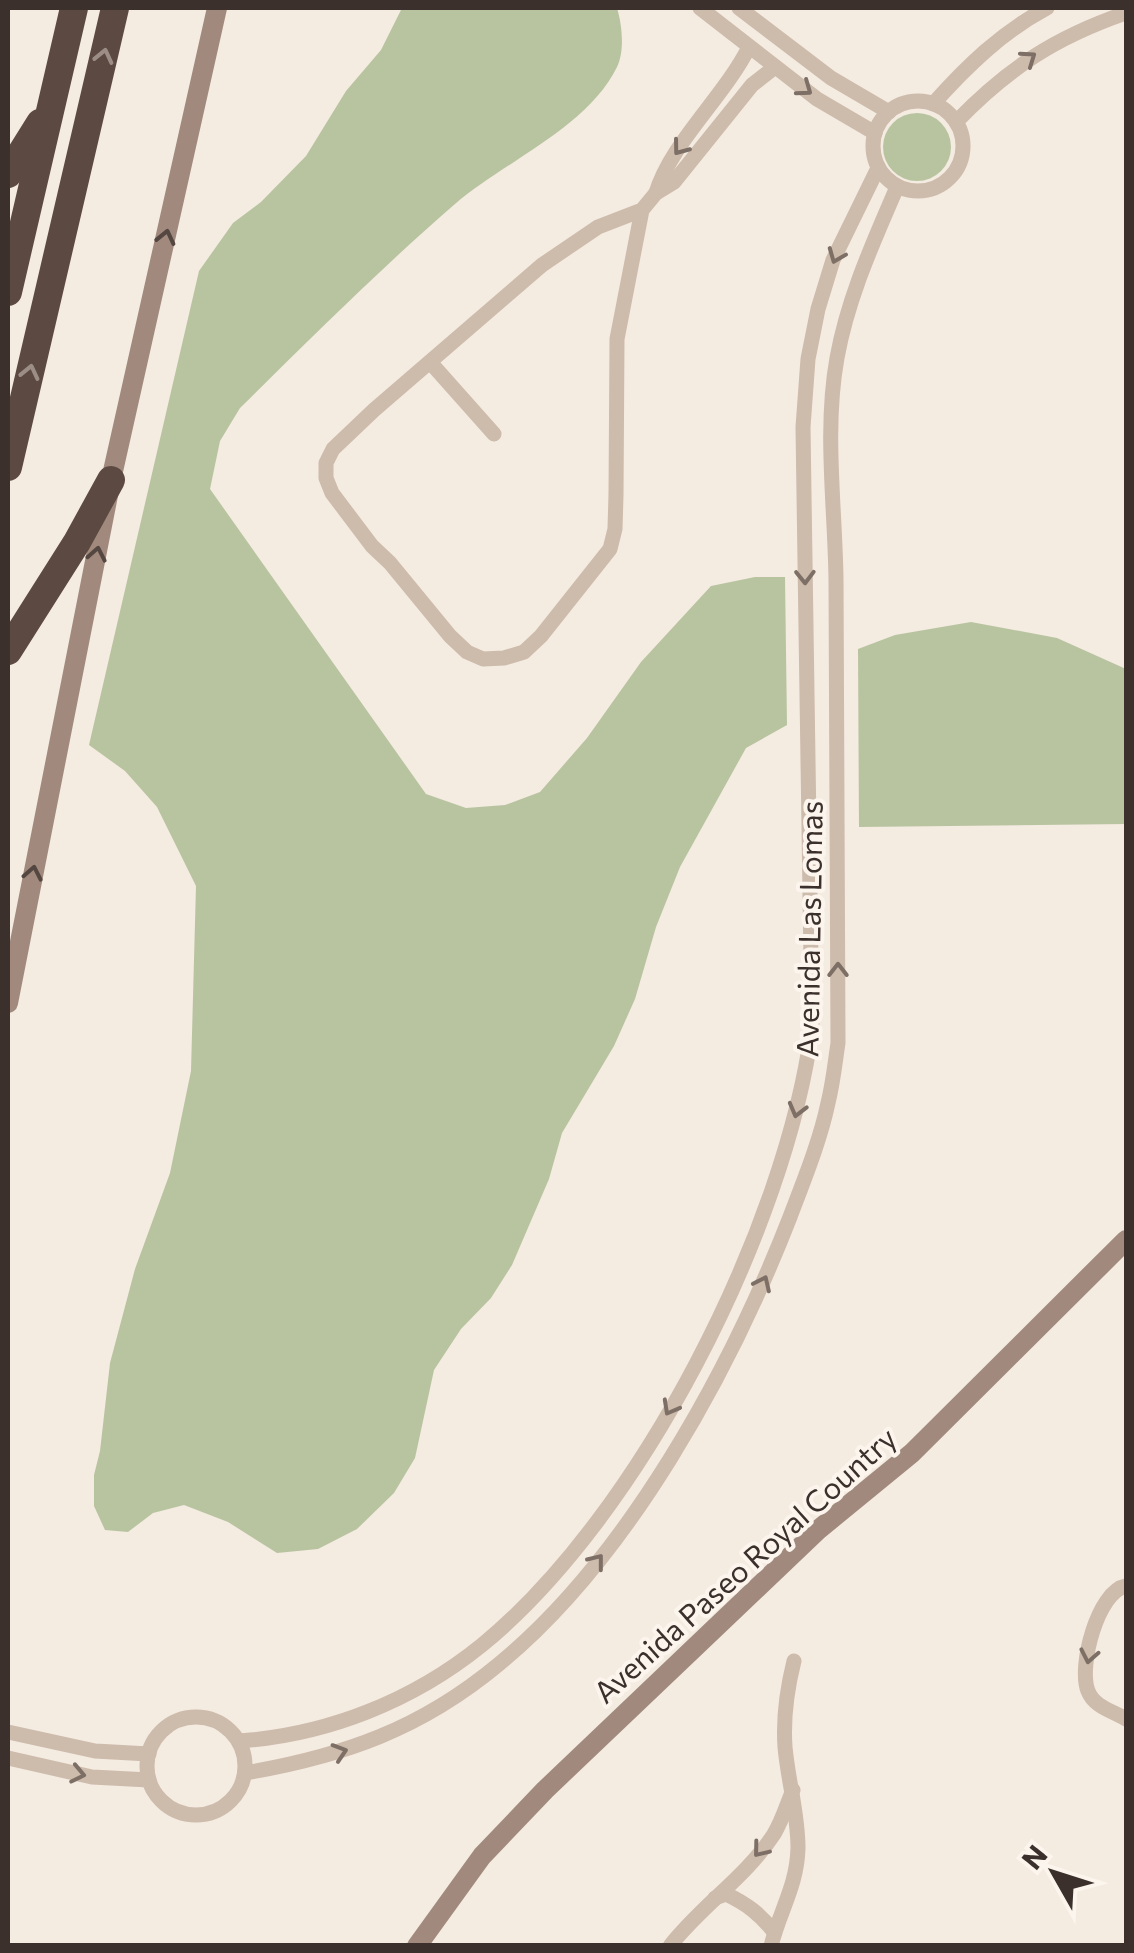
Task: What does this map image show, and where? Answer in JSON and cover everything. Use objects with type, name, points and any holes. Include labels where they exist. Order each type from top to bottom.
[{"type":"highway","points":[[8,292],[74,8]]},
{"type":"highway","points":[[8,467],[115,8]]},
{"type":"highway","points":[[8,174],[52,105]]},
{"type":"highway","points":[[8,651],[111,480]]},
{"type":"main road","points":[[8,1003],[111,480],[218,8]]},
{"type":"main road","name":"Avenida Paseo Royal Country","points":[[417,1946],[482,1856],[545,1790],[818,1530],[912,1453],[1126,1240]]},
{"type":"street","points":[[700,8],[817,99],[875,133]]},
{"type":"street","points":[[739,8],[831,78],[888,112]]},
{"type":"street","points":[[933,104],[986,49],[1047,8]]},
{"type":"street","points":[[956,122],[1004,76],[1038,51],[1086,27],[1126,13]]},
{"type":"street","points":[[656,193],[662,172],[737,71],[749,48]]},
{"type":"street","points":[[642,210],[598,227],[542,265],[334,450],[326,464],[332,493],[372,546],[390,562],[450,636],[466,652],[483,659],[524,652],[610,549],[616,495],[618,339],[642,210],[656,193],[674,182],[752,85],[775,67]]},
{"type":"street","points":[[918,102],[933,104],[956,122],[962,136],[962,150],[951,177],[925,191],[897,186],[878,168],[875,133],[888,112],[918,102]]},
{"type":"street","name":"Avenida Las Lomas","points":[[239,1741],[284,1738],[326,1728],[378,1708],[481,1646],[531,1598],[622,1485],[665,1418],[710,1335],[750,1248],[784,1160],[805,1082],[812,1028],[804,427],[808,360],[833,260],[878,168]]},
{"type":"street","name":"Avenida Las Lomas","points":[[245,1773],[337,1754],[389,1734],[452,1698],[500,1664],[552,1614],[642,1502],[688,1431],[770,1269],[828,1104],[838,1043],[832,424],[836,364],[845,317],[860,272],[897,186]]},
{"type":"street","points":[[430,362],[494,434]]},
{"type":"street","points":[[804,427],[832,424]]},
{"type":"street","points":[[1126,1586],[1119,1586],[1104,1600],[1087,1655],[1085,1679],[1088,1694],[1098,1705],[1126,1718]]},
{"type":"street","points":[[773,1939],[795,1884],[798,1848],[785,1749],[794,1661]]},
{"type":"street","points":[[190,1717],[218,1722],[239,1741],[245,1773],[234,1798],[224,1807],[196,1816],[166,1806],[149,1780],[148,1754],[164,1729],[190,1717]]},
{"type":"street","points":[[8,1732],[95,1751],[148,1754]]},
{"type":"street","points":[[8,1758],[92,1777],[149,1780]]},
{"type":"street","points":[[670,1946],[774,1833],[793,1790]]},
{"type":"street","points":[[712,1900],[726,1894],[744,1902],[762,1916],[773,1939]]},
{"type":"green space","points":[[402,8],[617,8],[622,37],[620,61],[586,108],[455,204],[240,408],[220,441],[210,489],[426,794],[466,808],[505,805],[540,792],[587,738],[641,662],[711,586],[755,577],[785,577],[787,725],[746,748],[680,867],[656,927],[635,999],[614,1046],[562,1133],[549,1179],[512,1265],[434,1370],[415,1458],[394,1493],[357,1529],[318,1549],[277,1553],[228,1522],[184,1505],[153,1513],[128,1532],[105,1530],[94,1506],[94,1475],[110,1363],[135,1269],[170,1173],[191,1071],[196,886],[157,807],[125,771],[89,745],[199,271],[233,223],[261,202],[306,156],[346,91],[381,50]]},
{"type":"green space","points":[[917,113],[941,123],[951,147],[941,171],[917,181],[893,171],[883,147],[893,123]]},
{"type":"green space","points":[[971,622],[1057,638],[1126,669],[1126,824],[859,827],[858,649],[895,635]]}]
